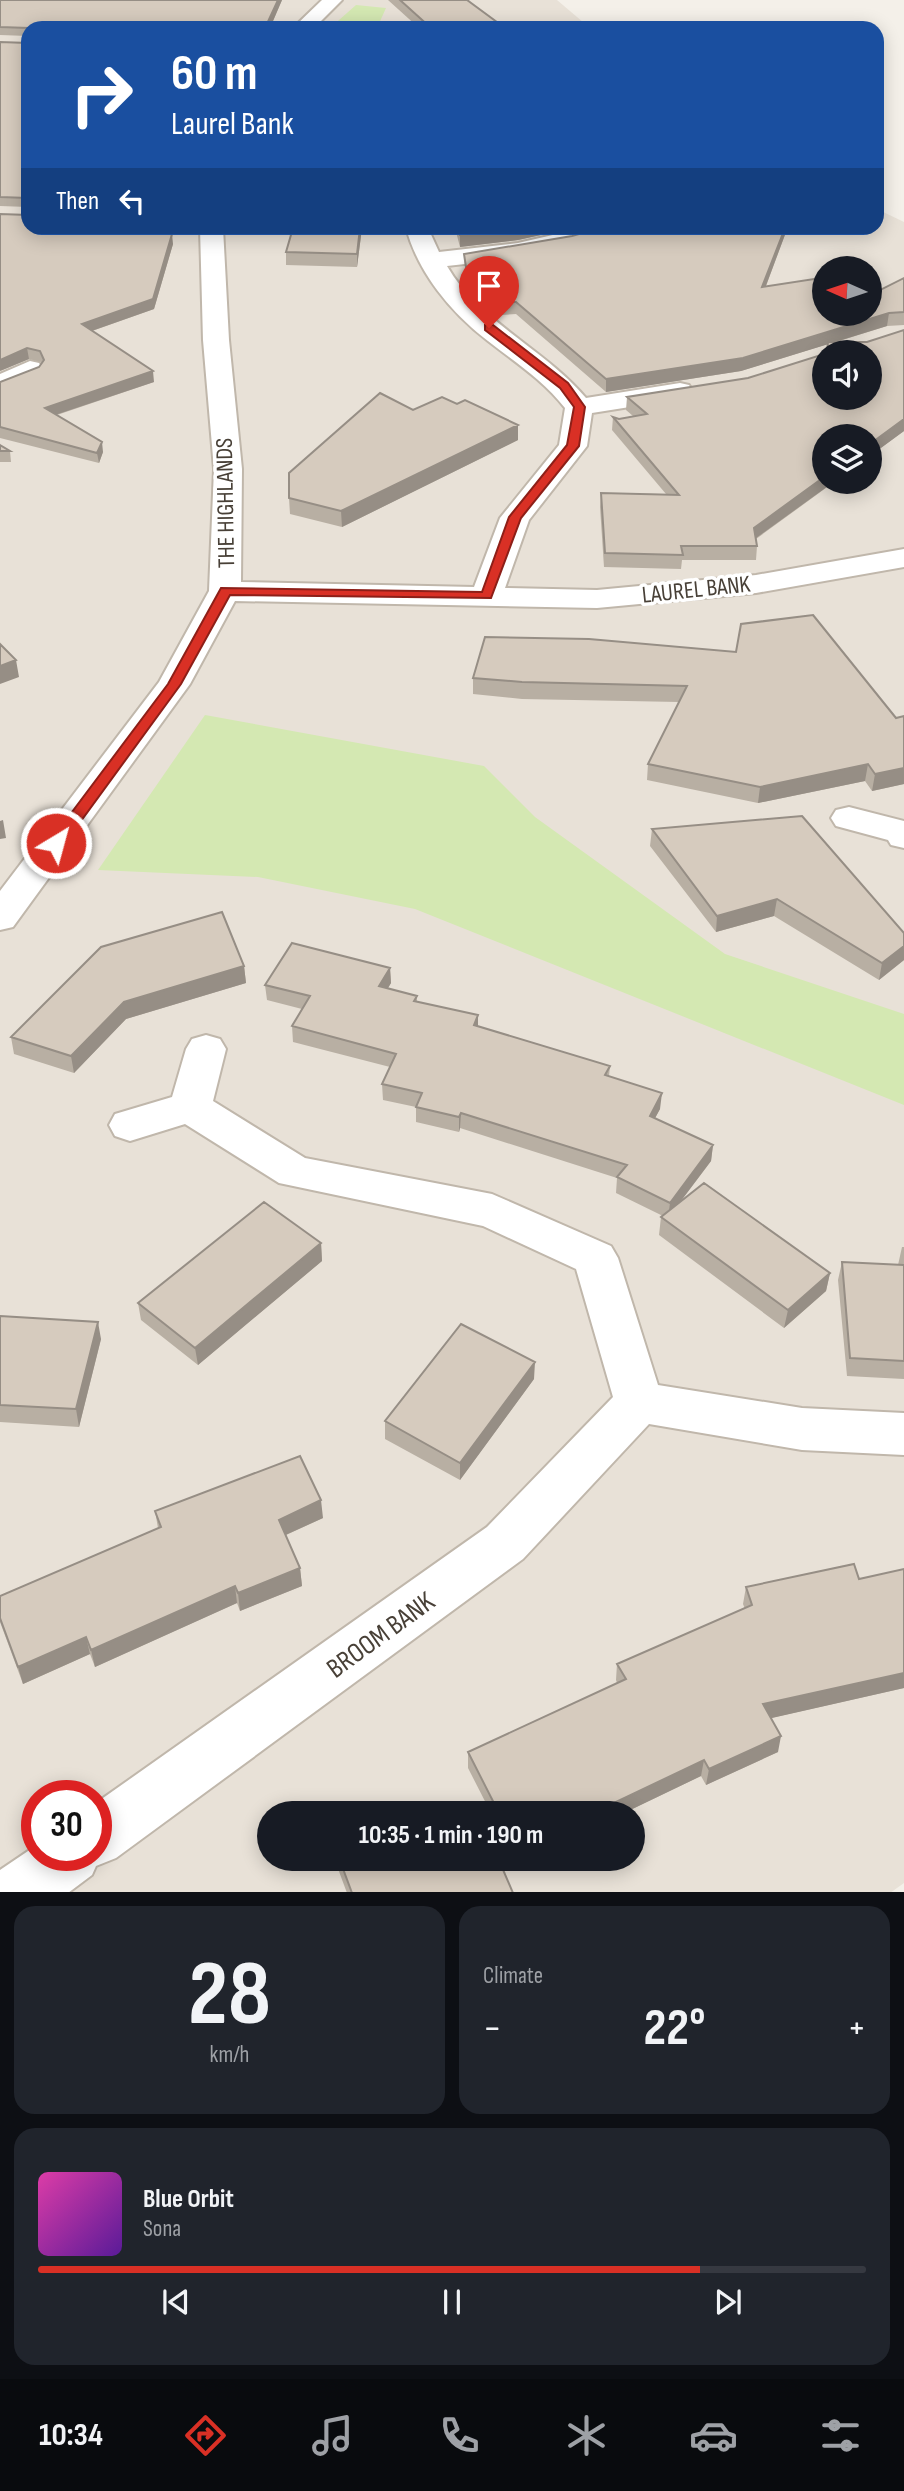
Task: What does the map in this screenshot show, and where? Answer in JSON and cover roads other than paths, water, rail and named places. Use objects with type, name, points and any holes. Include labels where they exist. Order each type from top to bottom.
[{"type":"street","points":[[310,21],[333,0]]},
{"type":"street","name":"THE HIGHLANDS","points":[[0,918],[174,684],[225,591],[228,469],[216,340],[211,235]]},
{"type":"street","points":[[420,235],[429,260],[468,311],[564,386],[579,407],[573,446],[515,517],[486,596]]},
{"type":"street","points":[[429,260],[507,253],[566,242],[585,235]]},
{"type":"street","points":[[6,390],[30,369]]},
{"type":"street","points":[[579,407],[707,387]]},
{"type":"street","name":"LAUREL BANK","points":[[225,591],[597,599],[756,584],[904,558]]},
{"type":"street","points":[[849,818],[903,833]]},
{"type":"street","points":[[190,1107],[206,1049]]},
{"type":"street","points":[[130,1125],[190,1107],[294,1172],[492,1210],[595,1258],[639,1402],[802,1429],[904,1434]]},
{"type":"street","name":"BROOM BANK","points":[[112,1826],[505,1544],[639,1402]]},
{"type":"street","points":[[18,1892],[49,1871]]}]
